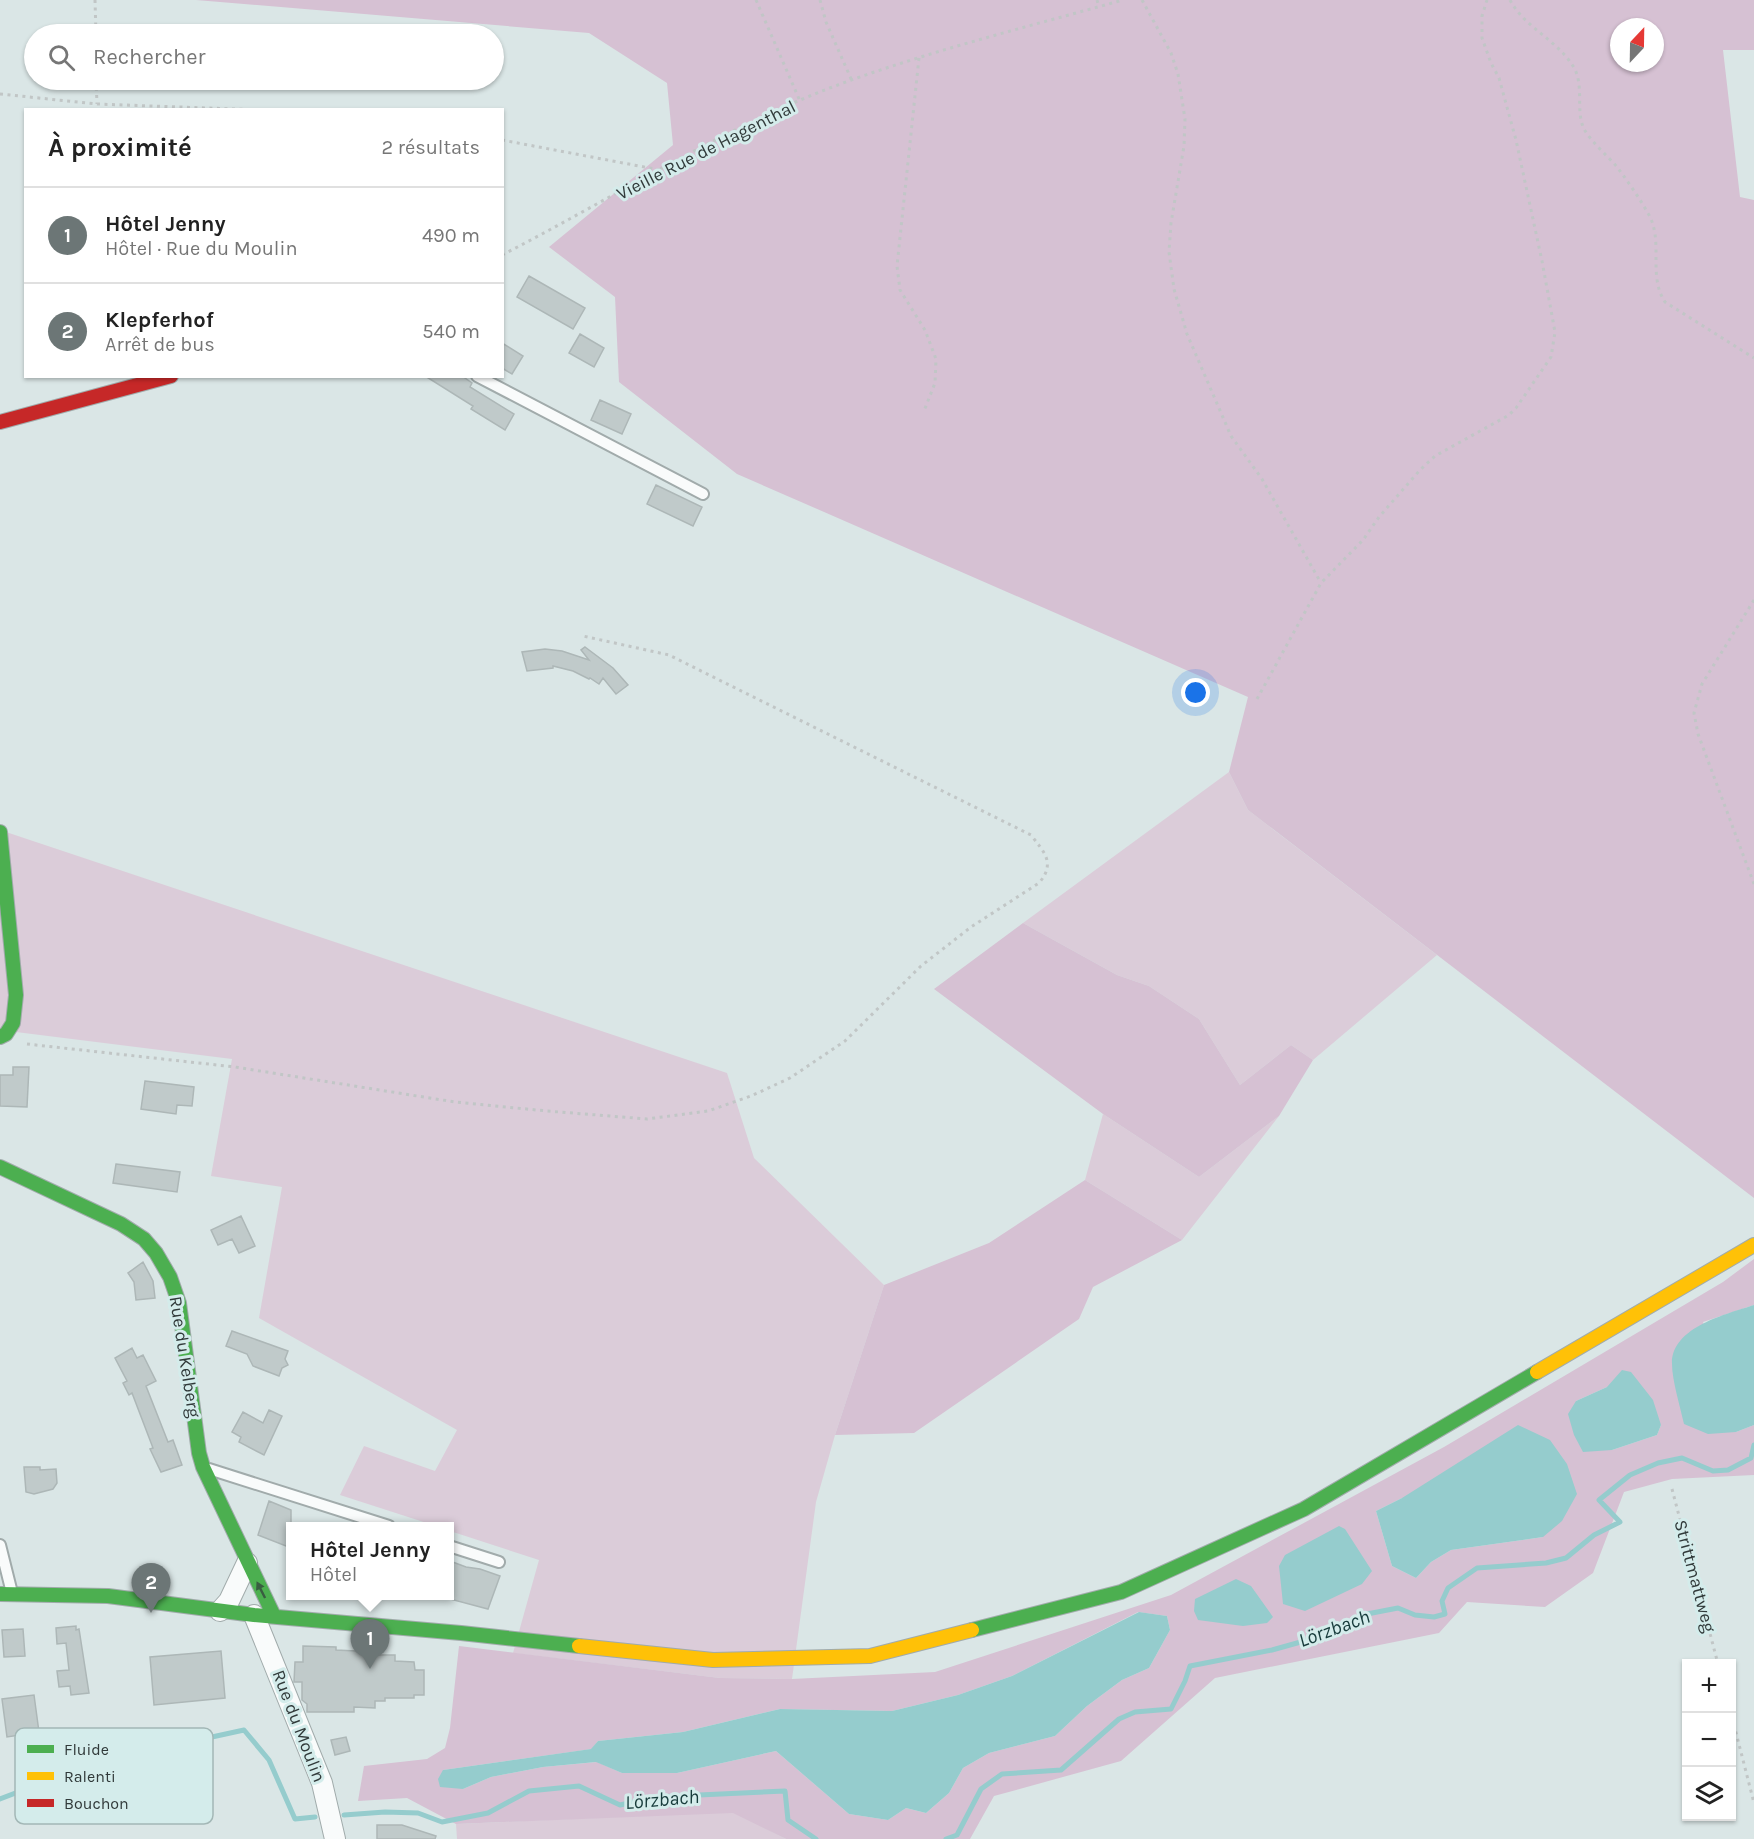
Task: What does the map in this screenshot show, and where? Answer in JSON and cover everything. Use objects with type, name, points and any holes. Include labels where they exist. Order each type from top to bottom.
[{"type":"main road","points":[[0,422],[164,378]]},
{"type":"main road","points":[[0,832],[16,989],[15,1014],[10,1029],[2,1036]]},
{"type":"main road","name":"Rue du Kelberg","points":[[0,1167],[132,1230],[143,1238],[162,1262],[172,1281],[179,1303],[199,1453],[203,1467],[274,1616]]},
{"type":"main road","points":[[6,1594],[108,1596],[254,1615],[713,1660],[870,1656],[1121,1592],[1304,1509],[1754,1245]]},
{"type":"street","points":[[220,1611],[229,1601],[247,1563]]},
{"type":"street","name":"Rue du Moulin","points":[[254,1615],[322,1783],[335,1839]]},
{"type":"lane","points":[[481,378],[703,494]]},
{"type":"lane","points":[[203,1467],[374,1522]]},
{"type":"lane","points":[[0,1545],[6,1594]]},
{"type":"lane","points":[[454,1547],[499,1562]]},
{"type":"path","points":[[95,0],[96,24]]},
{"type":"path","points":[[756,0],[800,101]]},
{"type":"path","points":[[819,0],[826,22],[852,81]]},
{"type":"path","points":[[1097,0],[1099,7]]},
{"type":"path","name":"Vieille Rue de Hagenthal","points":[[504,254],[711,143],[800,101],[919,58],[1124,0]]},
{"type":"path","points":[[1142,0],[1171,52],[1178,74],[1185,119],[1184,146],[1171,223],[1169,252],[1174,290],[1187,334],[1231,436],[1262,479],[1322,584]]},
{"type":"path","points":[[1257,699],[1322,584],[1363,540],[1379,517],[1420,470],[1436,456],[1516,408],[1551,357],[1554,332],[1531,207],[1499,78],[1482,38],[1482,16],[1486,0]]},
{"type":"path","points":[[1510,0],[1521,18],[1548,40],[1574,68],[1580,88],[1583,127],[1617,168],[1651,220],[1654,231],[1657,285],[1665,302],[1754,358]]},
{"type":"path","points":[[919,58],[897,266],[900,290],[925,330],[936,359],[935,383],[924,411]]},
{"type":"path","points":[[96,90],[97,104]]},
{"type":"path","points":[[0,94],[97,104],[207,108]]},
{"type":"path","points":[[504,140],[661,171]]},
{"type":"path","points":[[1754,600],[1702,684],[1694,713],[1698,734],[1754,884]]},
{"type":"path","points":[[2,1036],[30,1045],[235,1067],[455,1102],[647,1119],[708,1111],[751,1096],[790,1078],[845,1041],[921,966],[971,927],[1040,884],[1047,874],[1047,857],[1031,835],[669,655],[583,636]]},
{"type":"path","name":"Strittmattweg","points":[[1672,1489],[1717,1659]]},
{"type":"path","points":[[1736,1736],[1754,1803]]},
{"type":"shaded area","points":[[196,0],[1754,0],[1754,50],[1723,50],[1740,197],[1754,200],[1754,1198],[1248,810],[1229,772],[1248,697],[737,474],[619,382],[615,297],[549,247],[673,145],[667,83],[589,33],[504,26],[504,24]]},
{"type":"shaded area","points":[[1229,772],[1248,810],[1437,955],[1313,1060],[1291,1045],[1240,1085],[1199,1019],[1149,986],[1117,975],[1023,923]]},
{"type":"shaded area","points":[[0,830],[727,1073],[754,1158],[884,1285],[835,1435],[816,1502],[792,1679],[720,1678],[513,1653],[539,1560],[454,1532],[454,1522],[424,1522],[340,1495],[364,1446],[435,1471],[457,1430],[259,1318],[282,1187],[211,1176],[232,1059],[0,1030]]},
{"type":"shaded area","points":[[1023,923],[1117,975],[1149,986],[1199,1019],[1240,1085],[1291,1045],[1313,1060],[1279,1116],[1199,1177],[1103,1114],[934,989]]},
{"type":"shaded area","points":[[1103,1114],[1199,1177],[1279,1116],[1182,1240],[1085,1180]]},
{"type":"shaded area","points":[[1085,1180],[1182,1240],[1093,1287],[1079,1319],[914,1433],[835,1435],[884,1285],[989,1243]]},
{"type":"shaded area","points":[[1754,1259],[1754,1305],[1703,1322],[1736,1432],[1754,1425],[1754,1475],[1672,1479],[1624,1492],[1593,1573],[1545,1607],[1467,1602],[1439,1633],[1215,1678],[1121,1761],[994,1796],[970,1839],[786,1839],[733,1813],[456,1824],[407,1798],[358,1801],[364,1766],[427,1759],[445,1748],[450,1728],[459,1646],[720,1678],[792,1679],[935,1672],[1171,1595],[1444,1447],[1723,1282]],"holes":[[[1607,1387],[1661,1425],[1657,1435],[1612,1450],[1576,1401]],[[1402,1498],[1543,1537],[1451,1550],[1431,1562],[1416,1578],[1392,1566],[1376,1511]],[[1138,1612],[1167,1616],[1170,1630],[1149,1668],[1122,1680],[1087,1706],[1055,1736],[989,1753],[963,1768],[949,1793],[926,1813],[906,1808],[888,1820],[849,1814],[776,1751],[677,1773],[622,1773],[597,1762],[543,1767],[491,1777],[463,1789],[443,1770],[592,1749],[598,1741],[683,1732],[780,1709],[892,1711],[958,1695],[1012,1676]]]},
{"type":"shaded area","points":[[733,1812],[786,1839],[457,1839],[456,1824]]},
{"type":"water","points":[[1754,1305],[1754,1425],[1736,1432],[1708,1434],[1684,1424],[1673,1378],[1674,1351],[1690,1331],[1702,1324]]},
{"type":"water","points":[[1622,1370],[1631,1372],[1653,1400],[1661,1425],[1657,1435],[1612,1450],[1583,1452],[1574,1435],[1568,1414],[1576,1401],[1607,1387]]},
{"type":"water","points":[[1518,1425],[1550,1440],[1567,1464],[1577,1494],[1562,1521],[1543,1537],[1451,1550],[1431,1562],[1416,1578],[1392,1566],[1376,1511],[1402,1498]]},
{"type":"water","points":[[1339,1526],[1345,1529],[1372,1571],[1362,1584],[1305,1611],[1283,1604],[1279,1566],[1285,1555]]},
{"type":"water","points":[[1236,1579],[1251,1586],[1273,1617],[1267,1623],[1243,1626],[1198,1620],[1194,1611],[1195,1599]]},
{"type":"water","points":[[1139,1612],[1167,1616],[1170,1630],[1149,1668],[1122,1680],[1087,1706],[1055,1736],[989,1753],[963,1768],[949,1793],[926,1813],[906,1808],[888,1820],[849,1814],[776,1751],[677,1773],[622,1773],[596,1762],[543,1767],[491,1777],[463,1789],[440,1787],[438,1779],[443,1770],[591,1749],[598,1741],[683,1732],[780,1709],[892,1711],[958,1695],[1012,1676]]},
{"type":"building","points":[[529,276],[585,308],[573,329],[517,297]]},
{"type":"building","points":[[580,334],[604,348],[594,367],[569,353]]},
{"type":"building","points":[[504,344],[523,356],[512,374],[504,369]]},
{"type":"building","points":[[428,378],[465,378],[472,383],[470,387],[514,414],[505,430],[471,409],[473,406]]},
{"type":"building","points":[[600,400],[631,414],[622,434],[591,420]]},
{"type":"building","points":[[656,485],[702,507],[693,526],[647,504]]},
{"type":"building","points":[[585,647],[613,668],[628,685],[616,694],[603,678],[599,684],[573,671],[553,666],[553,668],[527,671],[522,652],[545,649],[562,651],[589,660],[581,650]]},
{"type":"building","points":[[13,1067],[29,1067],[27,1107],[0,1106],[0,1075],[13,1075]]},
{"type":"building","points":[[145,1081],[194,1087],[192,1106],[177,1105],[176,1114],[141,1109]]},
{"type":"building","points":[[116,1164],[180,1172],[177,1192],[113,1183]]},
{"type":"building","points":[[241,1216],[255,1246],[239,1253],[232,1239],[218,1245],[211,1230]]},
{"type":"building","points":[[143,1262],[153,1281],[155,1298],[136,1300],[134,1282],[128,1273]]},
{"type":"building","points":[[232,1331],[288,1351],[285,1359],[288,1365],[282,1368],[279,1376],[253,1366],[247,1354],[226,1346]]},
{"type":"building","points":[[132,1348],[137,1358],[143,1355],[156,1381],[146,1386],[168,1442],[173,1440],[182,1465],[161,1472],[150,1449],[153,1448],[132,1393],[129,1395],[123,1383],[127,1381],[115,1358]]},
{"type":"building","points":[[269,1410],[282,1416],[264,1455],[239,1442],[241,1437],[232,1432],[243,1412],[263,1423]]},
{"type":"building","points":[[24,1467],[40,1467],[40,1470],[56,1469],[57,1483],[53,1489],[34,1494],[26,1492]]},
{"type":"building","points":[[269,1501],[291,1510],[291,1522],[286,1522],[286,1546],[258,1535]]},
{"type":"building","points":[[454,1562],[500,1576],[488,1609],[454,1600]]},
{"type":"building","points":[[76,1626],[76,1630],[79,1629],[89,1693],[71,1695],[70,1686],[59,1687],[57,1671],[69,1670],[66,1643],[57,1644],[56,1628]]},
{"type":"building","points":[[23,1629],[25,1656],[4,1657],[2,1630]]},
{"type":"building","points":[[303,1646],[376,1652],[376,1655],[395,1655],[395,1661],[414,1662],[415,1670],[424,1670],[424,1695],[414,1695],[414,1698],[385,1698],[385,1701],[375,1701],[375,1708],[354,1707],[354,1712],[307,1712],[307,1704],[302,1700],[302,1682],[294,1682],[295,1662],[303,1662]]},
{"type":"building","points":[[221,1651],[225,1698],[154,1705],[150,1657]]},
{"type":"building","points":[[34,1695],[38,1728],[15,1728],[15,1736],[7,1737],[2,1699]]},
{"type":"building","points":[[346,1737],[350,1751],[335,1755],[331,1740]]},
{"type":"building","points":[[377,1825],[402,1825],[436,1836],[435,1839],[377,1839]]},
{"type":"waterway","name":"Lörzbach","points":[[946,1839],[957,1835],[981,1789],[1002,1774],[1061,1770],[1119,1719],[1135,1712],[1171,1709],[1190,1666],[1272,1650],[1315,1638],[1367,1614],[1398,1608],[1415,1615],[1434,1617],[1445,1614],[1442,1601],[1448,1588],[1477,1568],[1546,1563],[1566,1558],[1594,1535],[1620,1522],[1599,1500],[1630,1475],[1658,1463],[1682,1458],[1713,1471],[1728,1470],[1751,1458],[1754,1445]]},
{"type":"waterway","name":"Lörzbach","points":[[213,1737],[244,1730],[269,1760],[295,1819],[315,1817]]},
{"type":"waterway","name":"Lörzbach","points":[[344,1815],[385,1812],[418,1813],[442,1822],[488,1813],[529,1791],[579,1786],[620,1805],[656,1797],[785,1791],[788,1820],[816,1839]]},
{"type":"waterway","name":"Lörzbach","points":[[0,1799],[15,1793]]},
{"type":"traffic: fast","points":[[0,832],[16,995],[13,1023],[6,1034],[0,1037]]},
{"type":"traffic: fast","points":[[0,1167],[121,1224],[144,1239],[156,1253],[170,1277],[179,1303],[199,1453],[203,1467],[274,1616]]},
{"type":"traffic: fast","points":[[972,1630],[1121,1592],[1304,1509],[1537,1372]]},
{"type":"traffic: fast","points":[[0,1594],[108,1596],[254,1615],[579,1646]]},
{"type":"traffic: slow","points":[[1537,1372],[1754,1245]]},
{"type":"traffic: slow","points":[[579,1646],[713,1660],[870,1656],[972,1630]]},
{"type":"traffic: jam","points":[[0,422],[164,378]]},
{"type":"place","name":"Klepferhof","points":[[151,1613]]},
{"type":"place","name":"Hôtel Jenny","points":[[370,1669]]}]
